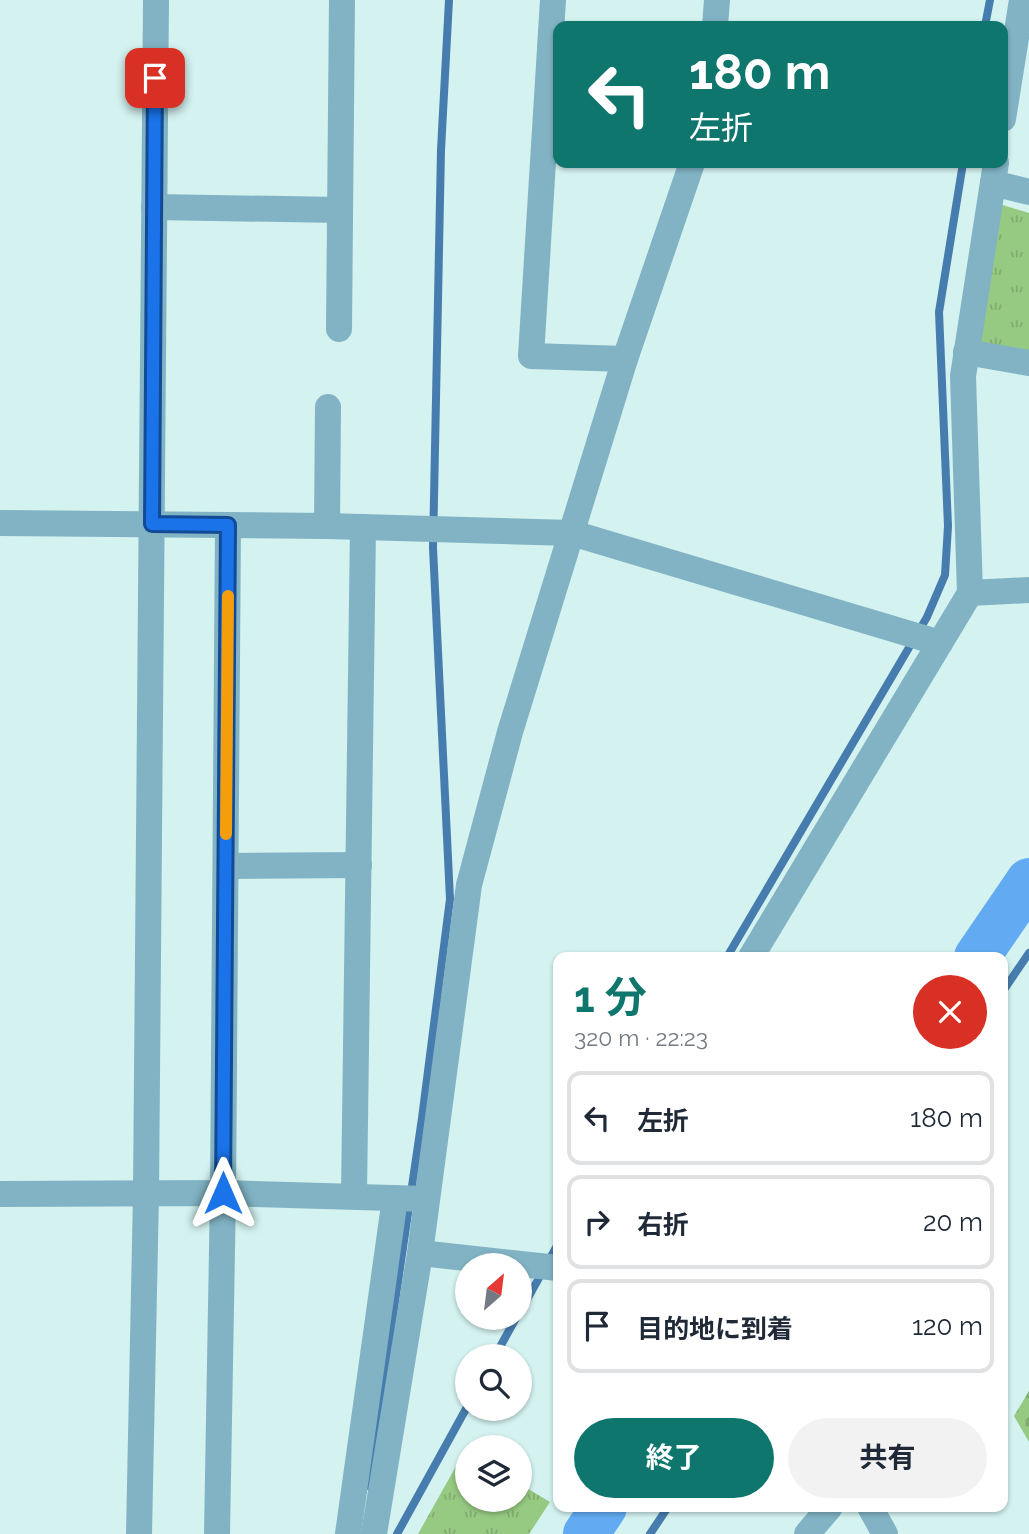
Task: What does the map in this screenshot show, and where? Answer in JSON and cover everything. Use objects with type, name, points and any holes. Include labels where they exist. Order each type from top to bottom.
[{"type":"street","points":[[139,1534],[146,1194],[156,0]]},
{"type":"street","points":[[339,329],[342,0]]},
{"type":"street","points":[[553,0],[531,356],[625,359]]},
{"type":"street","points":[[715,21],[717,0]]},
{"type":"street","points":[[1008,88],[1022,0]]},
{"type":"street","points":[[374,1534],[420,1253],[469,885],[510,732],[625,359],[690,168]]},
{"type":"street","points":[[754,952],[970,593],[962,376],[994,173],[1029,192]]},
{"type":"street","points":[[154,207],[340,210]]},
{"type":"street","points":[[966,352],[1029,363]]},
{"type":"street","points":[[327,526],[328,407]]},
{"type":"street","points":[[0,523],[327,526],[572,533],[940,643]]},
{"type":"street","points":[[217,1534],[223,1193],[228,525]]},
{"type":"street","points":[[354,1196],[363,527]]},
{"type":"street","points":[[970,593],[1029,590]]},
{"type":"street","points":[[226,866],[359,865]]},
{"type":"street","points":[[0,1194],[223,1193],[427,1199]]},
{"type":"street","points":[[348,1534],[394,1198]]},
{"type":"street","points":[[420,1253],[553,1267]]},
{"type":"street","points":[[807,1534],[826,1512]]},
{"type":"street","points":[[873,1512],[885,1534]]},
{"type":"green space","points":[[996,203],[1029,213],[1029,354],[978,345]]},
{"type":"green space","points":[[1029,1391],[1029,1442],[1014,1416]]},
{"type":"green space","points":[[455,1468],[455,1512],[532,1512],[532,1491],[550,1502],[529,1534],[418,1534]]},
{"type":"waterway","points":[[368,1486],[422,1118],[450,899],[433,548],[441,150],[449,0]]},
{"type":"waterway","points":[[986,21],[990,0]]},
{"type":"waterway","points":[[730,952],[927,617],[945,575],[948,526],[939,312],[962,168]]},
{"type":"waterway","points":[[980,952],[1029,881]]},
{"type":"waterway","points":[[1008,984],[1029,953]]},
{"type":"waterway","points":[[532,1291],[553,1253]]},
{"type":"waterway","points":[[502,1344],[509,1330]]},
{"type":"waterway","points":[[397,1534],[459,1421]]},
{"type":"waterway","points":[[586,1534],[601,1512]]},
{"type":"waterway","points":[[650,1534],[665,1512]]},
{"type":"slow traffic","points":[[226,834],[228,596]]},
{"type":"route","points":[[155,78],[152,524],[228,525],[223,1193]]}]
